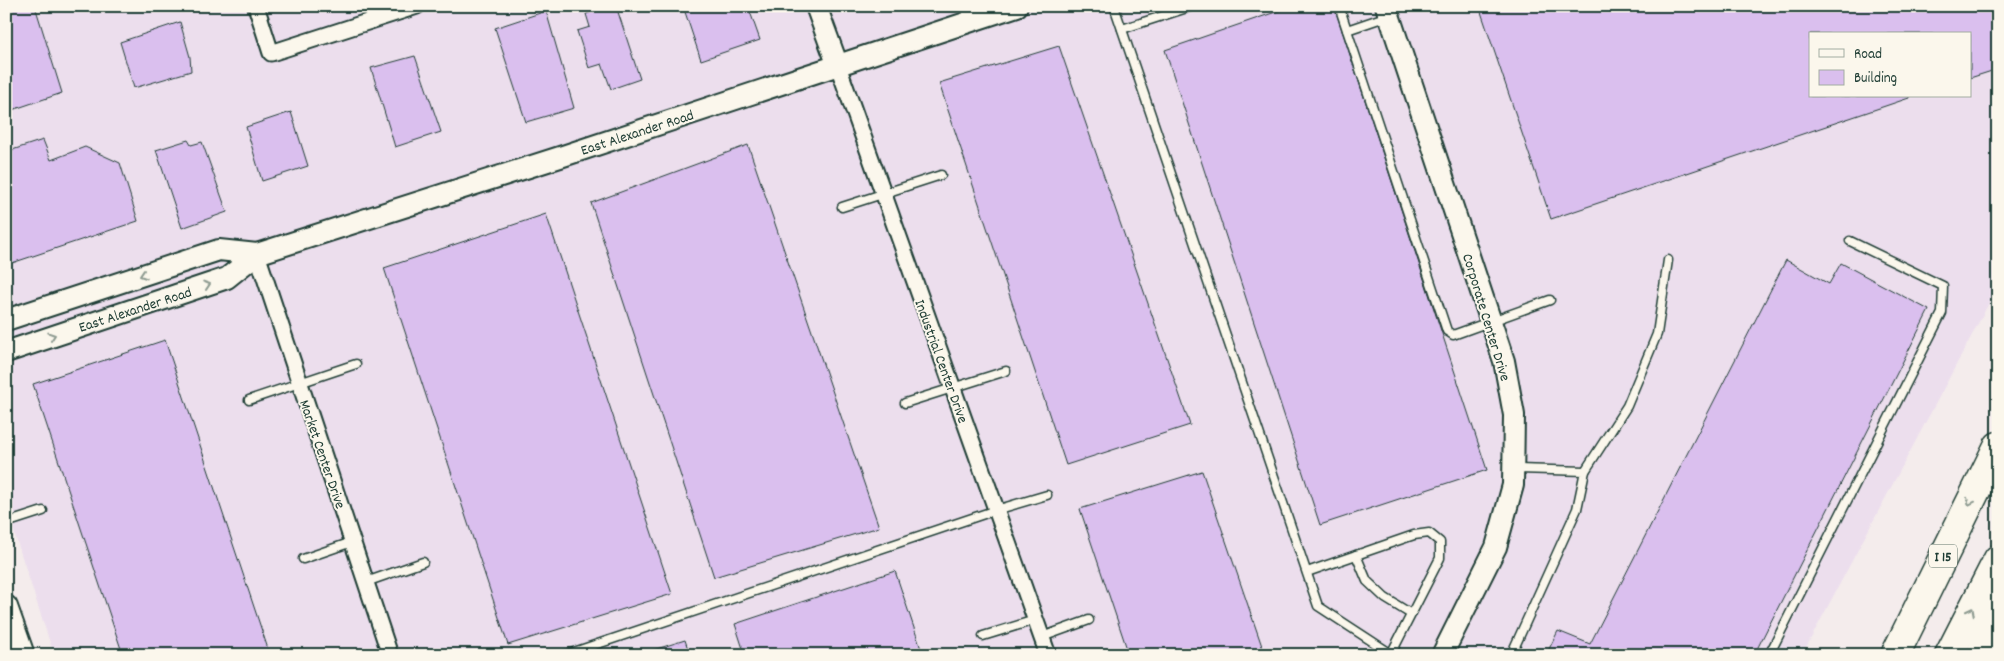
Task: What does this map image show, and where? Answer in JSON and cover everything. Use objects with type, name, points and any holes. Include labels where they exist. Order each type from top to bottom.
[{"type":"highway","name":"I 15","points":[[1895,655],[1998,446]]},
{"type":"highway","points":[[1949,655],[1998,559]]},
{"type":"highway","points":[[1980,655],[1998,615]]},
{"type":"main road","points":[[6,607],[18,646]]},
{"type":"street","points":[[256,6],[271,53],[417,6]]},
{"type":"street","points":[[816,6],[838,66]]},
{"type":"street","name":"East Alexander Road","points":[[6,352],[227,278],[257,254],[838,66],[968,14],[1017,6]]},
{"type":"street","name":"Corporate Center Drive","points":[[1387,11],[1504,361],[1514,415],[1512,484],[1496,547],[1442,655]]},
{"type":"street","name":"Industrial Center Drive","points":[[838,66],[882,194],[1048,655]]},
{"type":"street","name":"East Alexander Road","points":[[6,320],[219,250],[257,254]]},
{"type":"street","name":"Market Center Drive","points":[[257,254],[390,655]]},
{"type":"lane","points":[[1114,6],[1318,606],[1392,654],[1440,558],[1440,542],[1429,533],[1414,535],[1307,572]]},
{"type":"lane","points":[[1122,30],[1193,6]]},
{"type":"lane","points":[[1339,6],[1447,332],[1453,335],[1490,320],[1550,300]]},
{"type":"lane","points":[[1347,30],[1387,11]]},
{"type":"lane","points":[[842,207],[941,175]]},
{"type":"lane","points":[[1769,655],[1942,313],[1943,286],[1850,241]]},
{"type":"lane","points":[[1512,655],[1577,509],[1585,470],[1627,406],[1657,334],[1668,260]]},
{"type":"lane","points":[[249,400],[356,364]]},
{"type":"lane","points":[[905,403],[1006,371]]},
{"type":"lane","points":[[1513,469],[1585,470]]},
{"type":"lane","points":[[565,655],[996,510],[1047,495]]},
{"type":"lane","points":[[6,523],[44,512]]},
{"type":"lane","points":[[302,559],[352,542]]},
{"type":"lane","points":[[1356,554],[1367,581],[1385,598],[1411,614]]},
{"type":"lane","points":[[366,582],[423,562]]},
{"type":"lane","points":[[983,636],[1036,620]]},
{"type":"lane","points":[[1042,637],[1089,620]]},
{"type":"shaded area","points":[[6,6],[1998,6],[1998,286],[1802,655],[54,655],[6,508]]},
{"type":"building","points":[[6,6],[35,6],[62,93],[6,112]]},
{"type":"building","points":[[608,6],[616,6],[640,79],[611,89],[602,64],[589,68],[577,31],[590,27],[586,14]]},
{"type":"building","points":[[683,6],[748,6],[760,40],[701,60]]},
{"type":"building","points":[[1293,6],[1334,6],[1487,470],[1320,525],[1165,50]]},
{"type":"building","points":[[1479,6],[1998,6],[1998,69],[1972,77],[1972,32],[1809,32],[1809,98],[1909,98],[1551,219]]},
{"type":"building","points":[[546,11],[574,108],[526,122],[495,28]]},
{"type":"building","points":[[180,22],[190,57],[191,71],[134,88],[120,42]]},
{"type":"building","points":[[1059,46],[1190,425],[1066,465],[939,83]]},
{"type":"building","points":[[415,56],[441,132],[395,147],[371,68]]},
{"type":"building","points":[[291,112],[308,166],[262,181],[246,127]]},
{"type":"building","points":[[43,140],[51,160],[85,147],[120,163],[138,221],[6,265],[6,152]]},
{"type":"building","points":[[188,140],[191,145],[202,142],[227,212],[182,228],[156,150]]},
{"type":"building","points":[[748,145],[879,527],[714,577],[591,203]]},
{"type":"building","points":[[546,214],[672,594],[508,645],[384,268]]},
{"type":"building","points":[[1786,260],[1829,284],[1841,263],[1929,310],[1754,655],[1546,655],[1558,631],[1590,644]]},
{"type":"building","points":[[165,340],[270,655],[123,655],[33,384]]},
{"type":"building","points":[[1202,471],[1265,655],[1129,655],[1080,509]]},
{"type":"building","points":[[895,571],[923,655],[745,655],[735,624]]},
{"type":"building","points":[[685,640],[690,655],[647,655],[647,652]]}]
